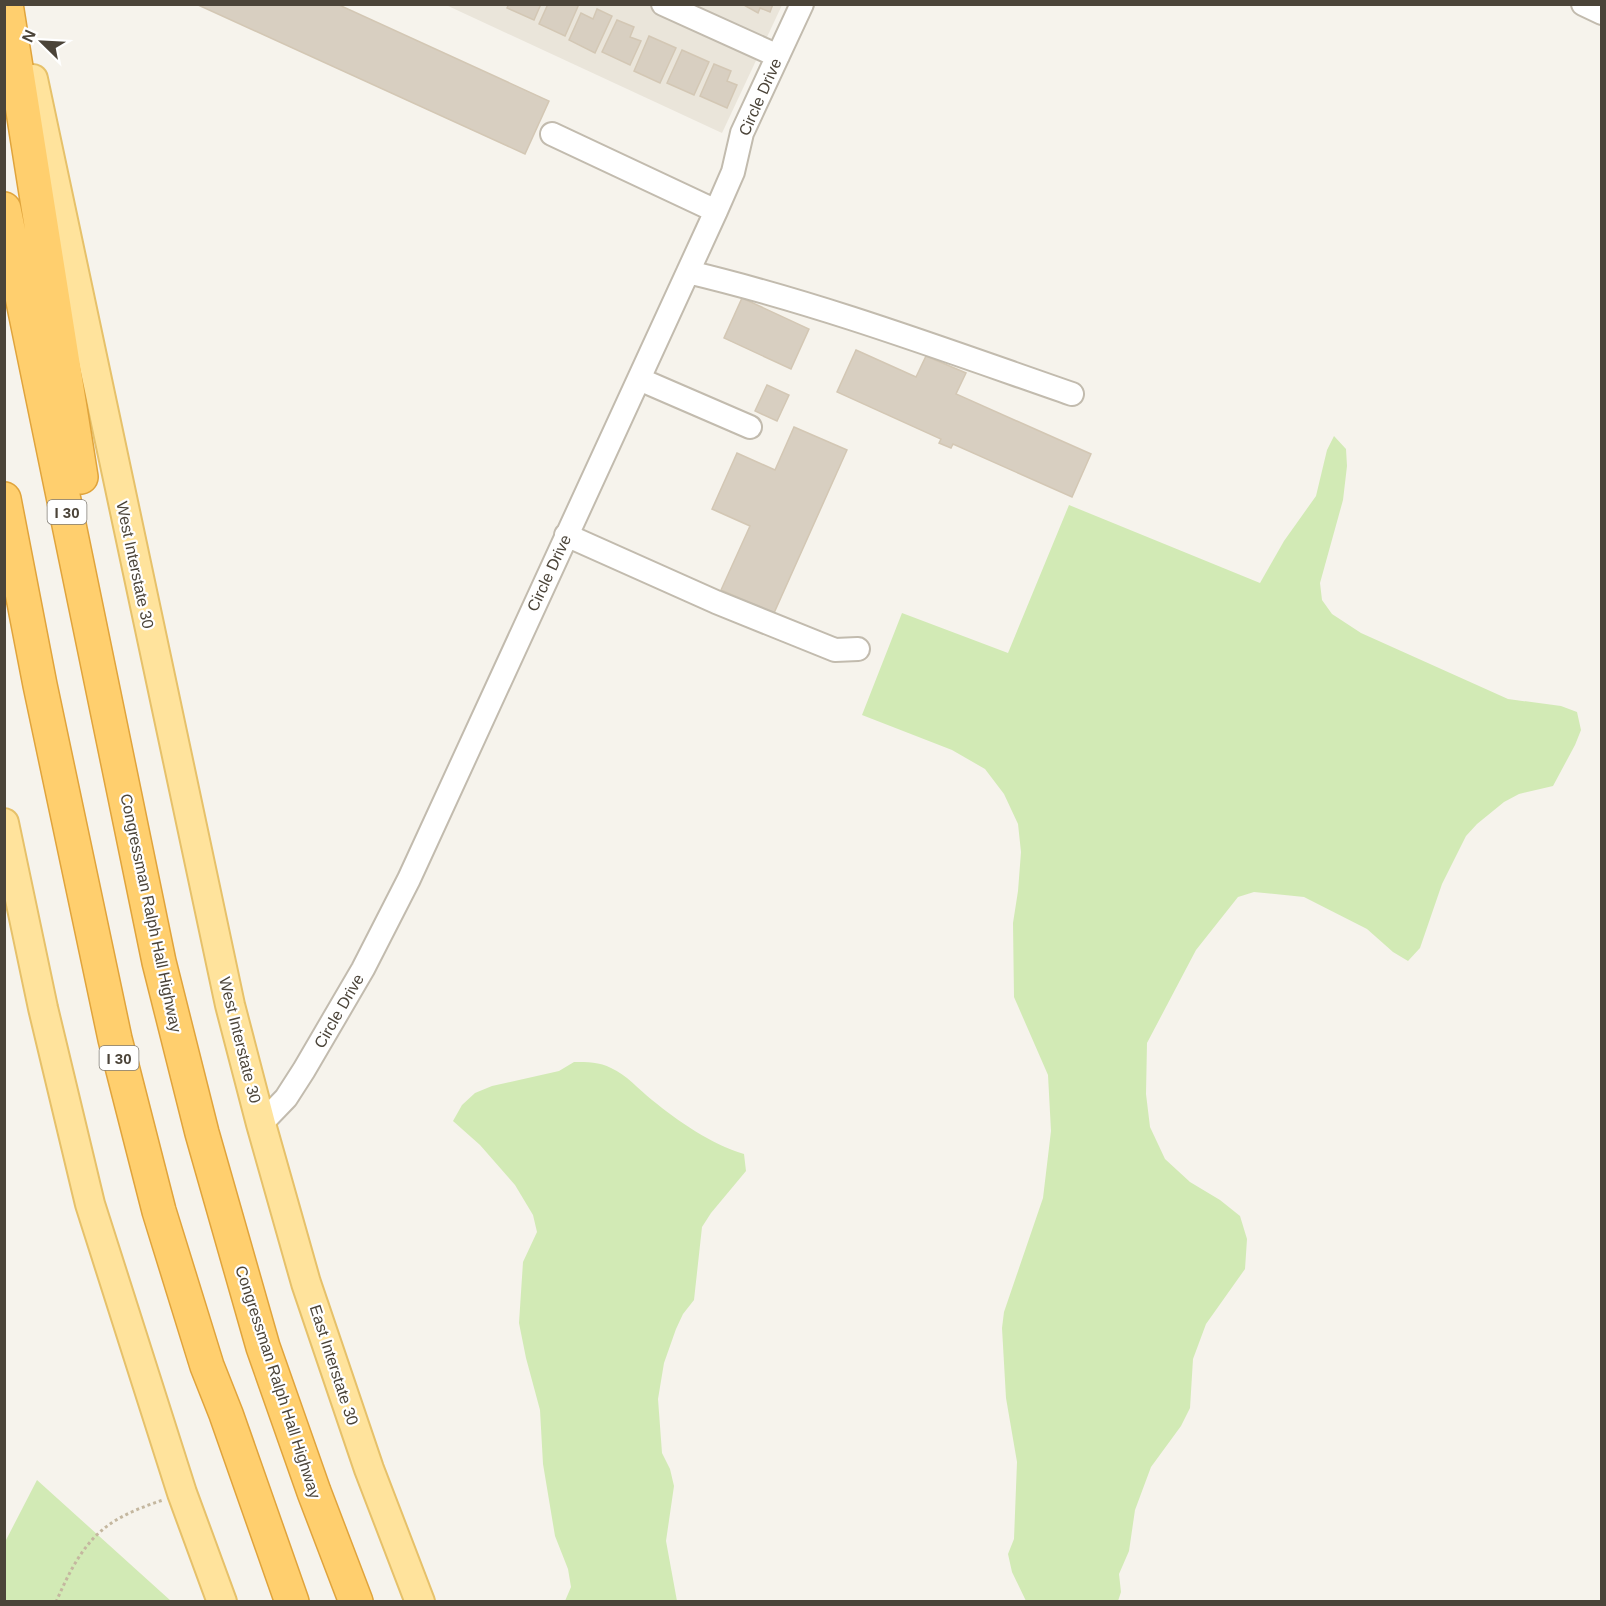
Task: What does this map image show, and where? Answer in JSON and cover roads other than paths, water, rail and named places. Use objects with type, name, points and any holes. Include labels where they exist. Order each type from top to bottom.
[{"type":"highway","points":[[6,4],[98,582],[129,815]]},
{"type":"highway","name":"Congressman Ralph Hall Highway","points":[[4,209],[159,962],[202,1133],[263,1347],[356,1602]]},
{"type":"highway","name":"I 30","points":[[4,499],[40,685],[115,1039],[159,1211],[207,1366],[292,1602]]},
{"type":"main road","name":"West Interstate 30","points":[[17,4],[230,1005],[261,1124]]},
{"type":"main road","points":[[4,823],[43,1008],[90,1204],[182,1493],[222,1602]]},
{"type":"main road","name":"East Interstate 30","points":[[261,1124],[306,1283],[369,1469],[420,1602]]},
{"type":"street","points":[[663,4],[778,56]]},
{"type":"street","name":"Circle Drive","points":[[261,1124],[286,1098],[304,1070],[363,969],[409,879],[716,211],[733,172],[742,133],[802,4]]},
{"type":"street","points":[[1583,4],[1602,13]]},
{"type":"street","points":[[552,134],[716,211]]},
{"type":"street","points":[[688,272],[833,312],[1072,394]]},
{"type":"street","points":[[639,379],[750,427]]},
{"type":"street","points":[[566,535],[716,602],[835,650],[858,649]]}]
